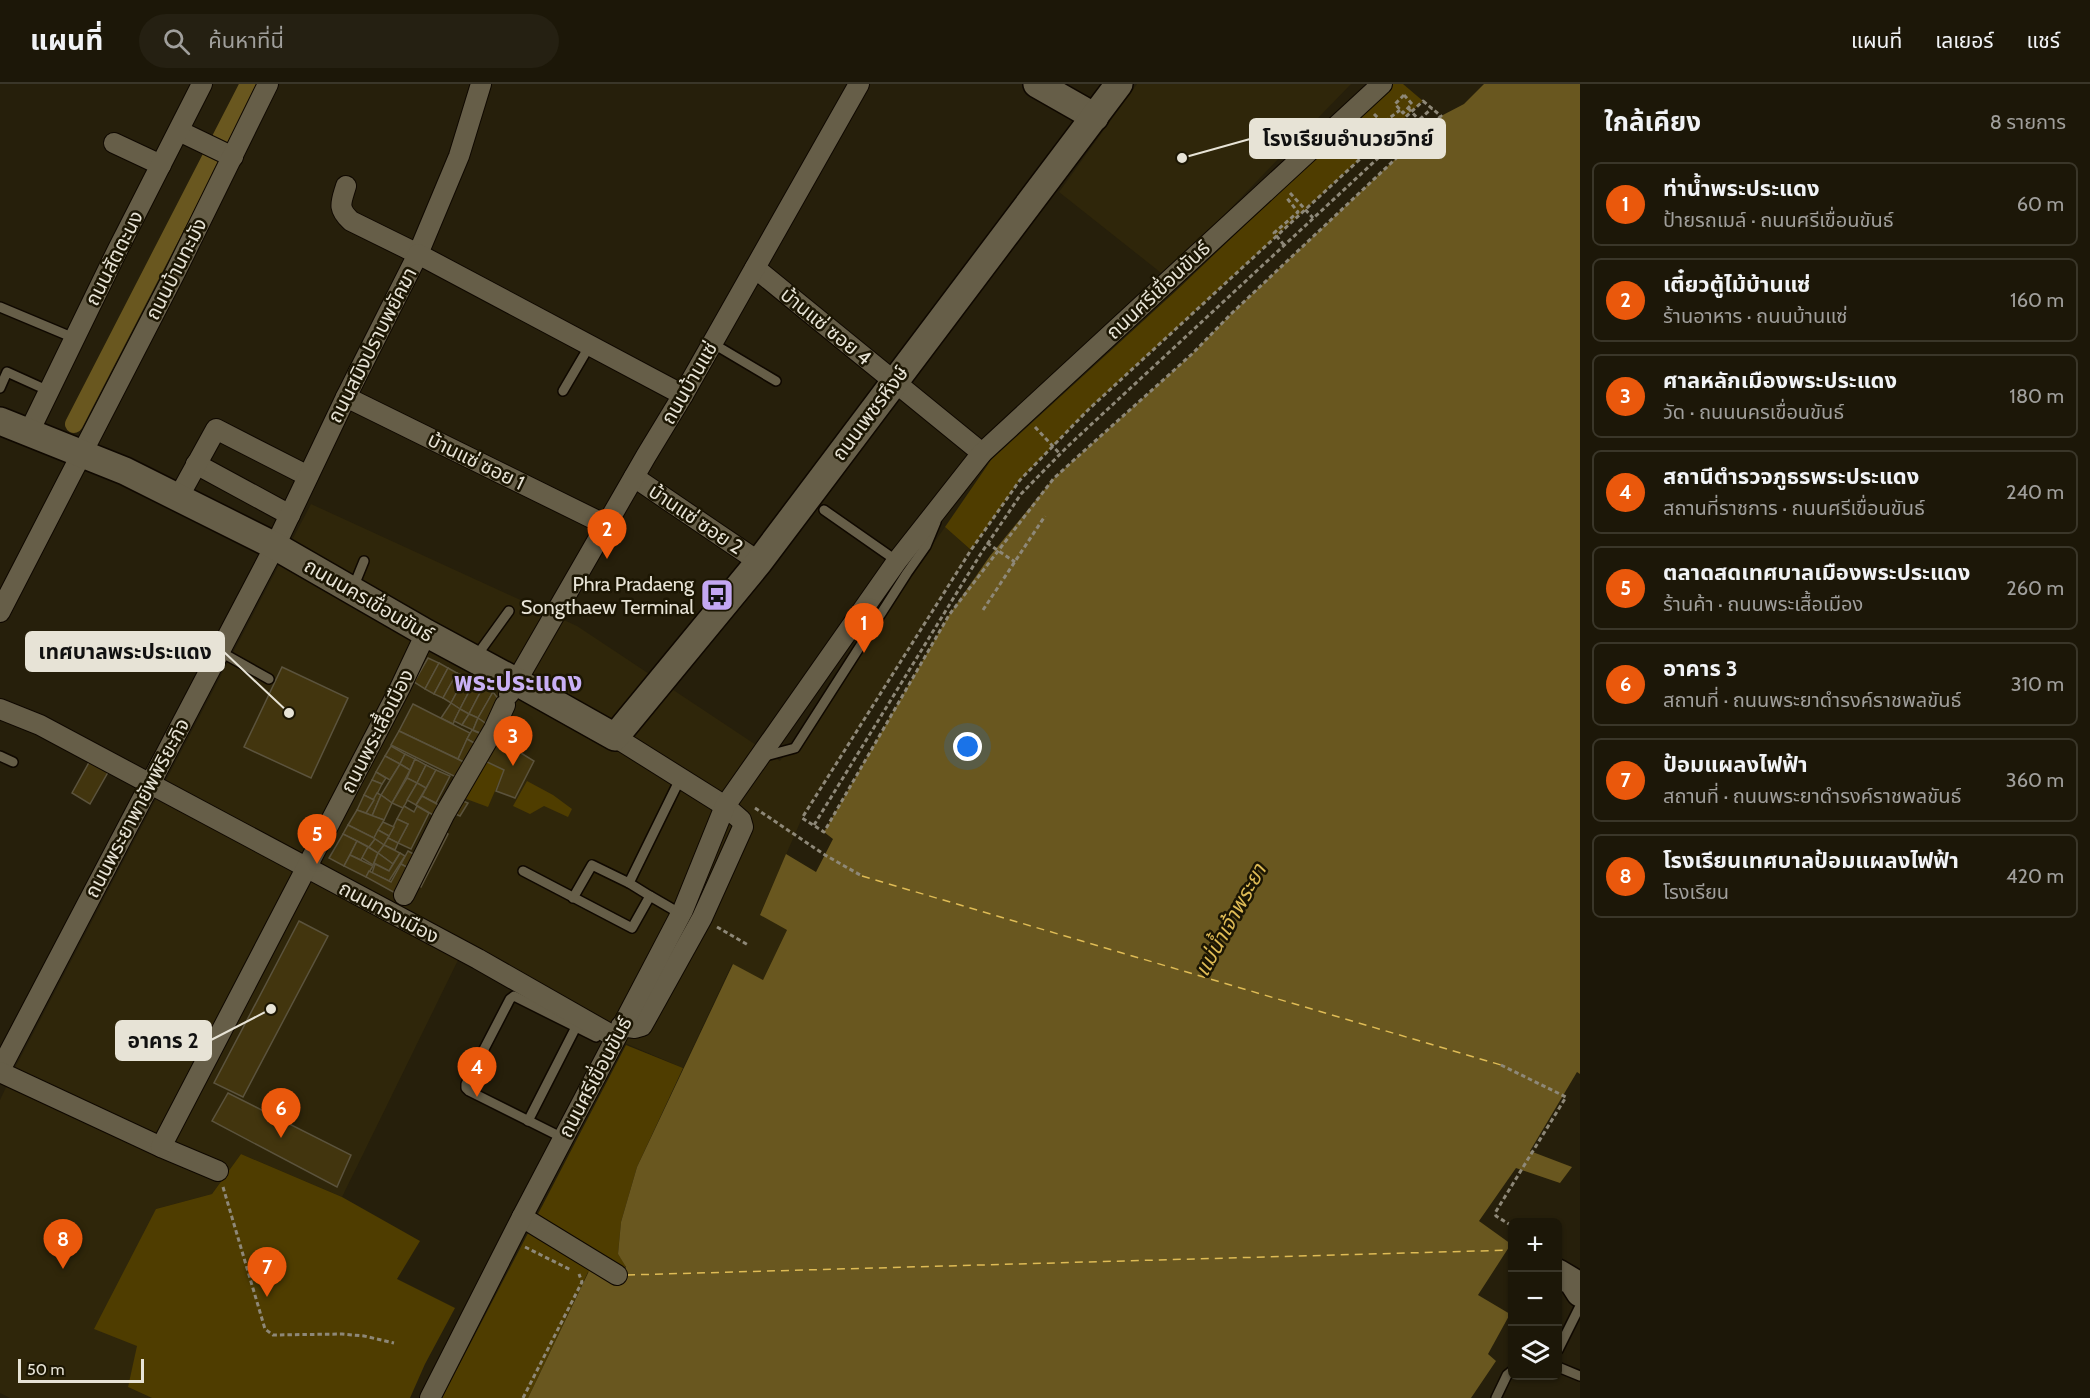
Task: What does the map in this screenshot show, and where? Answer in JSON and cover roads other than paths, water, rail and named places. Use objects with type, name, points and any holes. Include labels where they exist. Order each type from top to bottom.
[{"type":"main road","points":[[1037,84],[1095,117]]},
{"type":"main road","name":"ถนนเพชรหึงษ์","points":[[615,737],[759,562],[1119,84]]},
{"type":"main road","name":"ถนนนครเขื่อนขันธ์","points":[[0,421],[125,471],[275,546],[474,660],[510,694],[615,737]]},
{"type":"street","name":"ถนนสัตตะนง","points":[[29,432],[202,84]]},
{"type":"street","name":"ถนนบ้านทะมัง","points":[[0,612],[82,453],[229,155],[268,84]]},
{"type":"street","points":[[346,186],[341,204],[342,212],[346,216],[418,254],[459,156],[481,84]]},
{"type":"street","name":"ถนนบ้านแซ่","points":[[404,895],[444,816],[494,729],[510,694],[859,84]]},
{"type":"street","name":"ถนนศรีเขื่อนขันธ์","points":[[430,1398],[681,914],[729,800],[897,561],[982,453],[1379,85]]},
{"type":"street","points":[[179,131],[229,155]]},
{"type":"street","points":[[114,143],[161,165]]},
{"type":"street","name":"ถนนสมิงปราบพยัคฆา","points":[[275,546],[418,254],[683,395]]},
{"type":"street","name":"บ้านแซ่ ซอย 4","points":[[755,268],[982,453]]},
{"type":"street","name":"บ้านแซ่ ซอย 1","points":[[346,397],[606,525]]},
{"type":"street","points":[[178,498],[216,429],[308,476]]},
{"type":"street","points":[[196,464],[290,515]]},
{"type":"street","name":"บ้านแซ่ ซอย 2","points":[[634,477],[759,562]]},
{"type":"street","name":"ถนนพระยาพายัพพิริยะกิจ","points":[[0,1071],[275,546]]},
{"type":"street","name":"ถนนพระเสื้อเมือง","points":[[161,1147],[400,688],[426,633]]},
{"type":"street","name":"ถนนทรงเมือง","points":[[0,709],[40,725],[478,959],[616,1036]]},
{"type":"street","name":"ถนนนครเขื่อนขันธ์","points":[[615,737],[681,777],[729,800],[743,828],[702,918],[642,1026],[616,1036]]},
{"type":"street","points":[[0,1071],[161,1147],[218,1171]]},
{"type":"street","points":[[522,1217],[617,1275]]},
{"type":"lane","points":[[0,307],[74,338]]},
{"type":"lane","points":[[712,343],[776,381]]},
{"type":"lane","points":[[563,391],[590,345]]},
{"type":"lane","points":[[0,388],[7,372],[49,391]]},
{"type":"lane","name":"ถนนศรีเขื่อนขันธ์","points":[[759,758],[795,748],[926,546],[943,503]]},
{"type":"lane","points":[[824,510],[897,561]]},
{"type":"lane","points":[[352,590],[364,561]]},
{"type":"lane","points":[[474,660],[509,611]]},
{"type":"lane","points":[[837,646],[854,657]]},
{"type":"lane","points":[[219,651],[268,679]]},
{"type":"lane","points":[[0,756],[13,762]]},
{"type":"lane","points":[[628,883],[681,777]]},
{"type":"lane","points":[[573,898],[592,865],[681,914]]},
{"type":"lane","points":[[523,871],[632,928],[650,896]]},
{"type":"lane","points":[[563,1138],[469,1091],[466,1084],[514,996],[576,1027],[616,1036]]},
{"type":"lane","points":[[528,1121],[576,1027]]},
{"type":"lane","points":[[1562,1331],[1574,1287]]},
{"type":"lane","points":[[1562,1369],[1580,1376]]},
{"type":"lane","points":[[1496,1398],[1508,1375]]},
{"type":"water","name":"แม่น้ำเจ้าพระยา","points":[[1484,84],[1580,84],[1580,1074],[1577,1072],[1530,1151],[1572,1167],[1560,1183],[1516,1168],[1479,1221],[1508,1242],[1508,1249],[1478,1295],[1508,1313],[1508,1318],[1488,1354],[1496,1361],[1471,1398],[528,1398],[589,1271],[610,1281],[626,1267],[618,1254],[621,1222],[637,1167],[733,964],[763,980],[787,930],[760,915],[786,854],[816,872],[833,839],[824,832],[949,615],[990,556],[1054,478],[1192,354],[1232,313],[1441,116],[1464,104]]},
{"type":"waterway","points":[[74,424],[249,84]]},
{"type":"place","name":"โรงเรียนอำนวยวิทย์","points":[[1182,158]]},
{"type":"place","name":"เตี๋ยวตู้ไม้บ้านแซ่","points":[[607,559]]},
{"type":"place","name":"Phra Pradaeng Songthaew Terminal","points":[[717,595]]},
{"type":"place","name":"ท่าน้ำพระประแดง","points":[[864,653]]},
{"type":"place","name":"เทศบาลพระประแดง","points":[[289,713]]},
{"type":"place","name":"ศาลหลักเมืองพระประแดง","points":[[513,766]]},
{"type":"place","name":"ตลาดสดเทศบาลเมืองพระประแดง","points":[[317,864]]},
{"type":"place","name":"อาคาร 2","points":[[271,1009]]},
{"type":"place","name":"สถานีตำรวจภูธรพระประแดง","points":[[477,1097]]},
{"type":"place","name":"อาคาร 3","points":[[281,1138]]},
{"type":"place","name":"โรงเรียนเทศบาลป้อมแผลงไฟฟ้า","points":[[63,1269]]},
{"type":"place","name":"ป้อมแผลงไฟฟ้า","points":[[267,1297]]},
{"type":"district","name":"พระประแดง","points":[[518,682]]}]
